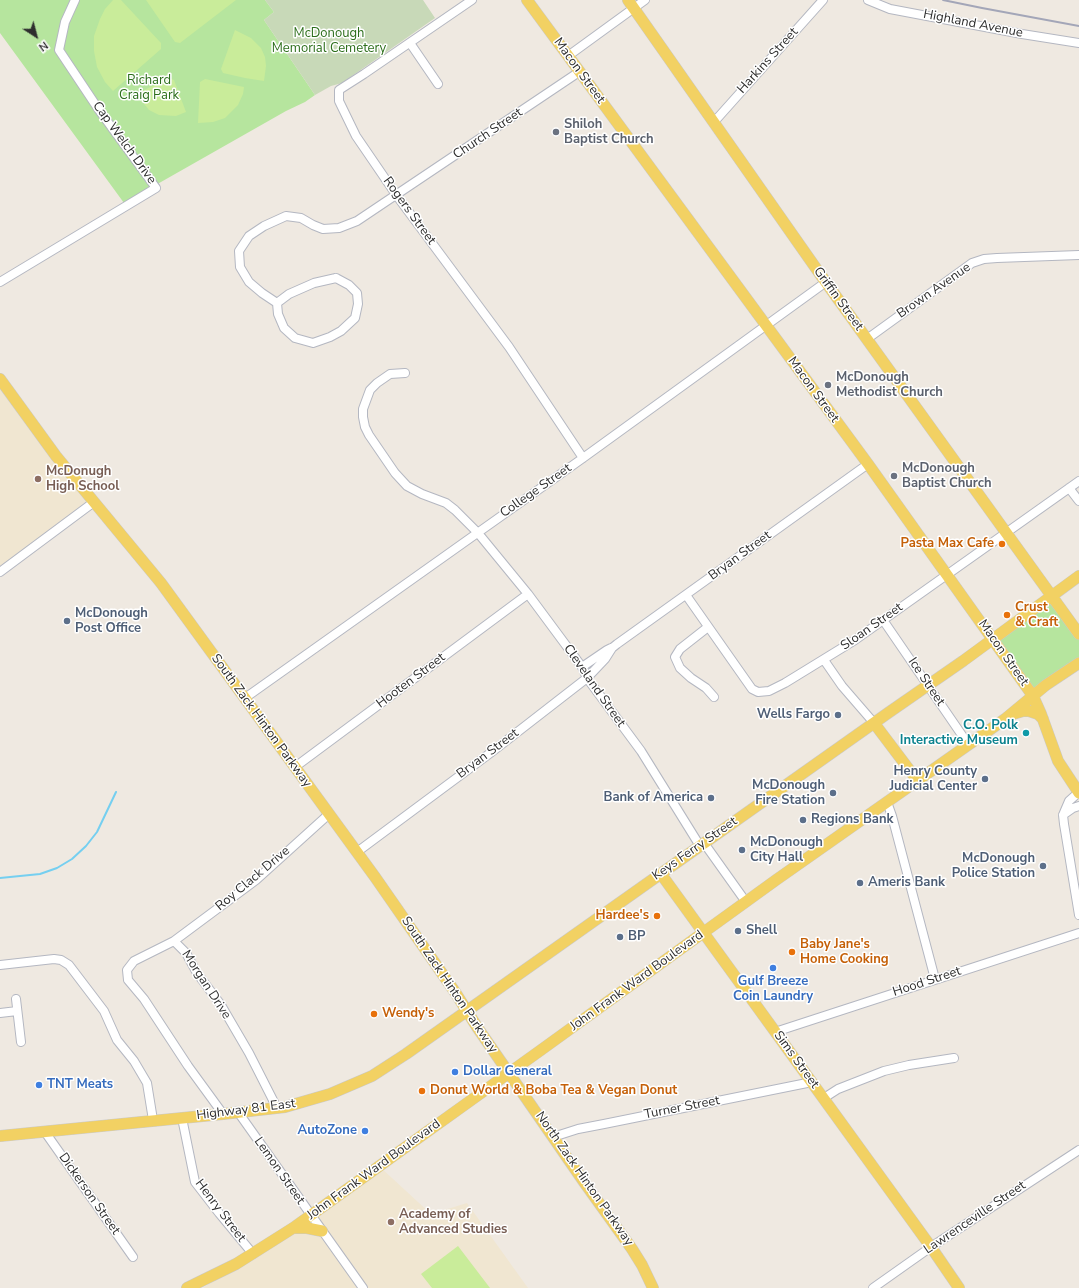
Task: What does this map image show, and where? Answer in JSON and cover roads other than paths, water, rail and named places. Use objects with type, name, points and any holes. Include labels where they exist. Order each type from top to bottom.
[{"type":"main road","name":"Macon Street","points":[[527,0],[868,464],[1033,696],[1058,761],[1079,792]]},
{"type":"main road","name":"Griffin Street","points":[[631,4],[826,282],[1079,634]]},
{"type":"main road","name":"South Zack Hinton Parkway","points":[[0,379],[56,456],[162,583],[357,852],[441,971],[509,1074]]},
{"type":"main road","name":"Keys Ferry Street","points":[[467,1011],[927,685],[993,640],[1079,576]]},
{"type":"main road","name":"John Frank Ward Boulevard","points":[[187,1288],[254,1254],[293,1228],[509,1074],[703,932],[1010,715],[1056,677],[1079,663]]},
{"type":"main road","points":[[1010,715],[1029,711],[1038,714],[1043,719]]},
{"type":"main road","points":[[874,723],[917,780]]},
{"type":"main road","name":"Sims Street","points":[[661,874],[824,1098],[959,1288]]},
{"type":"main road","name":"Highway 81 East","points":[[0,1136],[223,1114],[277,1108],[300,1103],[330,1094],[372,1076],[467,1011]]},
{"type":"main road","name":"North Zack Hinton Parkway","points":[[509,1074],[632,1249],[642,1265],[653,1288]]},
{"type":"main road","points":[[293,1228],[307,1228],[322,1231]]},
{"type":"street","name":"Cap Welch Drive","points":[[0,282],[156,188],[99,110],[59,50],[65,22],[75,0]]},
{"type":"street","name":"Rogers Street","points":[[472,0],[339,90],[339,101],[356,136],[397,196],[509,347],[583,458]]},
{"type":"street","points":[[568,56],[631,4],[646,0]]},
{"type":"street","name":"Harkins Street","points":[[714,122],[823,0]]},
{"type":"street","name":"Highland Avenue","points":[[868,0],[898,10],[1022,34],[1079,43]]},
{"type":"street","points":[[410,43],[438,84]]},
{"type":"street","name":"Church Street","points":[[277,304],[249,282],[240,267],[239,251],[249,236],[264,226],[286,216],[301,218],[323,229],[339,228],[357,221],[397,196],[579,72]]},
{"type":"street","name":"Brown Avenue","points":[[867,339],[972,263],[984,259],[996,258],[1079,255]]},
{"type":"street","points":[[336,278],[349,285],[357,293],[358,304],[355,318],[341,332],[313,343],[295,338],[284,328],[278,314],[277,304],[289,294],[302,288],[320,281],[336,278]]},
{"type":"street","name":"College Street","points":[[245,698],[583,458],[826,282]]},
{"type":"street","name":"Cleveland Street","points":[[405,373],[390,374],[370,390],[365,402],[363,417],[365,427],[369,435],[396,473],[408,486],[422,494],[446,503],[478,532],[528,594],[582,667],[587,678],[641,751],[702,844],[746,902]]},
{"type":"street","name":"Bryan Street","points":[[582,667],[612,648],[868,464]]},
{"type":"street","name":"Sloan Street","points":[[686,595],[752,689],[758,692],[769,691],[824,660],[1079,481]]},
{"type":"street","points":[[1069,488],[1079,501]]},
{"type":"street","points":[[0,572],[94,502]]},
{"type":"street","name":"Hooten Street","points":[[295,767],[528,594]]},
{"type":"street","name":"Ice Street","points":[[883,620],[968,744]]},
{"type":"street","points":[[708,627],[680,649],[675,657],[680,668],[691,678],[706,688],[714,697]]},
{"type":"street","name":"Bryan Street","points":[[357,852],[493,751],[587,678],[605,659],[612,648]]},
{"type":"street","points":[[824,660],[842,686],[874,723]]},
{"type":"street","points":[[1079,792],[1069,801],[1063,815],[1079,915]]},
{"type":"street","points":[[887,802],[935,979]]},
{"type":"street","points":[[1063,815],[1079,806]]},
{"type":"street","name":"Roy Clack Drive","points":[[174,941],[256,880],[329,814]]},
{"type":"street","name":"Hood Street","points":[[775,1032],[935,979],[1079,934]]},
{"type":"street","name":"Morgan Drive","points":[[223,1114],[192,1072],[144,999],[128,980],[127,970],[134,961],[174,941],[186,953],[197,973],[220,1005],[249,1053],[277,1108]]},
{"type":"street","points":[[0,965],[54,959],[61,960],[69,964],[104,1011],[117,1040],[134,1061],[147,1083],[153,1120]]},
{"type":"street","points":[[16,999],[21,1042]]},
{"type":"street","points":[[0,1013],[18,1011]]},
{"type":"street","points":[[824,1098],[838,1089],[884,1071],[954,1058]]},
{"type":"street","name":"Turner Street","points":[[553,1137],[598,1125],[812,1082]]},
{"type":"street","name":"Lemon Street","points":[[238,1112],[310,1215],[364,1288]]},
{"type":"street","name":"Henry Street","points":[[182,1118],[195,1182],[254,1254]]},
{"type":"street","name":"Dickerson Street","points":[[45,1132],[132,1257]]},
{"type":"street","name":"Lawrenceville Street","points":[[873,1288],[931,1247],[1079,1150]]},
{"type":"waterway","points":[[0,878],[40,874],[57,868],[72,859],[86,846],[97,832],[116,792]]},
{"type":"railway","points":[[943,0],[1079,26]]},
{"type":"place","name":"Shiloh Baptist Church","points":[[556,132]]},
{"type":"place","name":"McDonough Methodist Church","points":[[828,385]]},
{"type":"place","name":"McDonough Baptist Church","points":[[894,476]]},
{"type":"place","name":"McDonugh High School","points":[[38,479]]},
{"type":"place","name":"Pasta Max Cafe","points":[[1002,544]]},
{"type":"place","name":"Crust & Craft","points":[[1007,615]]},
{"type":"place","name":"McDonough Post Office","points":[[67,621]]},
{"type":"place","name":"Wells Fargo","points":[[838,715]]},
{"type":"place","name":"C.O. Polk Interactive Museum","points":[[1026,733]]},
{"type":"place","name":"Henry County Judicial Center","points":[[985,779]]},
{"type":"place","name":"McDonough Fire Station","points":[[833,793]]},
{"type":"place","name":"Bank of America","points":[[711,798]]},
{"type":"place","name":"Regions Bank","points":[[803,820]]},
{"type":"place","name":"McDonough City Hall","points":[[742,850]]},
{"type":"place","name":"McDonough Police Station","points":[[1043,866]]},
{"type":"place","name":"Ameris Bank","points":[[860,883]]},
{"type":"place","name":"Hardee's","points":[[657,916]]},
{"type":"place","name":"Shell","points":[[738,931]]},
{"type":"place","name":"BP","points":[[620,937]]},
{"type":"place","name":"Baby Jane's Home Cooking","points":[[792,952]]},
{"type":"place","name":"Gulf Breeze Coin Laundry","points":[[773,968]]},
{"type":"place","name":"Wendy's","points":[[374,1014]]},
{"type":"place","name":"Dollar General","points":[[455,1072]]},
{"type":"place","name":"TNT Meats","points":[[39,1085]]},
{"type":"place","name":"Donut World & Boba Tea & Vegan Donut","points":[[422,1091]]},
{"type":"place","name":"AutoZone","points":[[365,1131]]},
{"type":"place","name":"Academy of Advanced Studies","points":[[391,1222]]},
{"type":"park label","name":"McDonough Memorial Cemetery","points":[[329,42]]},
{"type":"park label","name":"Richard Craig Park","points":[[149,88]]}]
